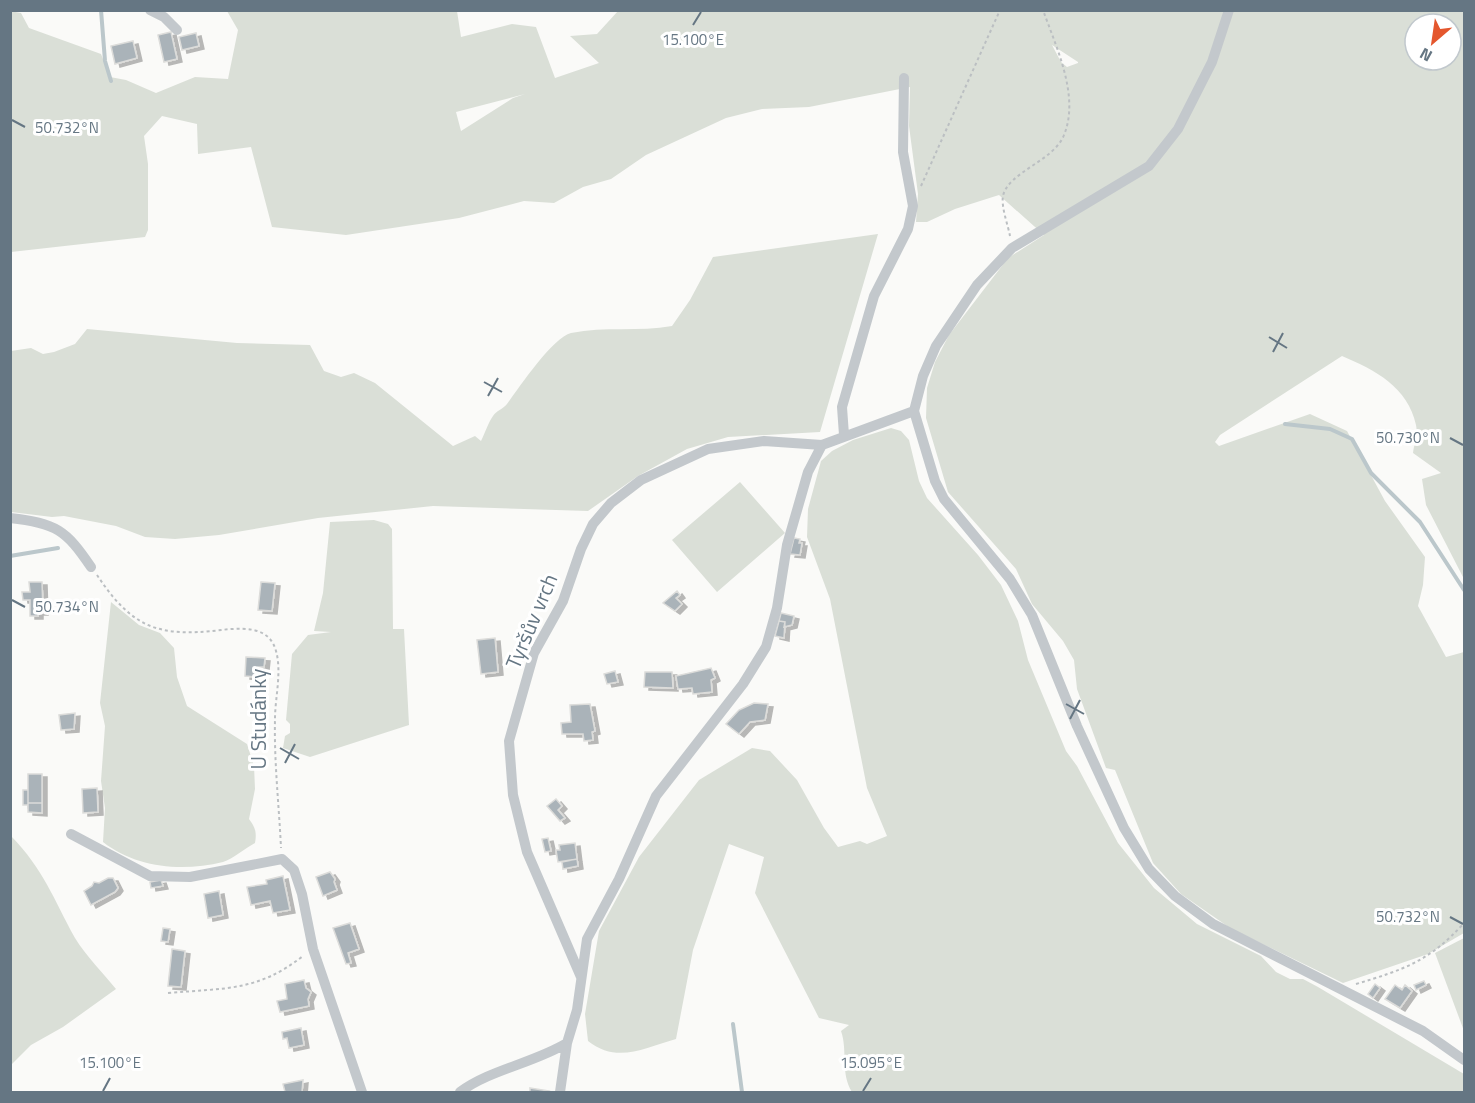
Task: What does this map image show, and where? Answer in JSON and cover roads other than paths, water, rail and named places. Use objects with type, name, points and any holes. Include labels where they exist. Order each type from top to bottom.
[{"type":"street","points":[[150,10],[164,17],[177,30]]},
{"type":"street","points":[[1229,10],[1212,62],[1190,107],[1178,129],[1149,166],[1012,248],[977,285],[936,346],[923,376],[914,411],[934,481],[944,499],[1010,579],[1032,615],[1124,828],[1149,869],[1174,896],[1213,924],[1423,1031],[1464,1060]]},
{"type":"street","points":[[844,435],[842,407],[874,296],[908,229],[913,206],[903,152],[904,78]]},
{"type":"street","name":"Tyršův vrch","points":[[581,976],[526,852],[513,795],[509,741],[534,653],[563,601],[585,538],[604,511],[641,480],[708,449],[764,441],[822,445],[914,411]]},
{"type":"street","points":[[560,1092],[567,1043],[577,1010],[587,939],[619,879],[656,796],[743,684],[766,647],[777,608],[788,545],[808,472],[822,445]]},
{"type":"street","points":[[10,518],[45,524],[65,533],[91,567]]},
{"type":"street","points":[[71,834],[150,876],[190,877],[282,860],[294,870],[302,894],[313,949],[362,1092]]},
{"type":"street","points":[[460,1092],[478,1082],[546,1056],[567,1043]]},
{"type":"waterway","points":[[101,10],[105,61],[111,81]]},
{"type":"waterway","points":[[1285,424],[1330,429],[1352,439],[1371,473],[1420,522],[1464,590]]},
{"type":"waterway","points":[[10,556],[58,548]]},
{"type":"waterway","points":[[733,1024],[742,1092]]}]
